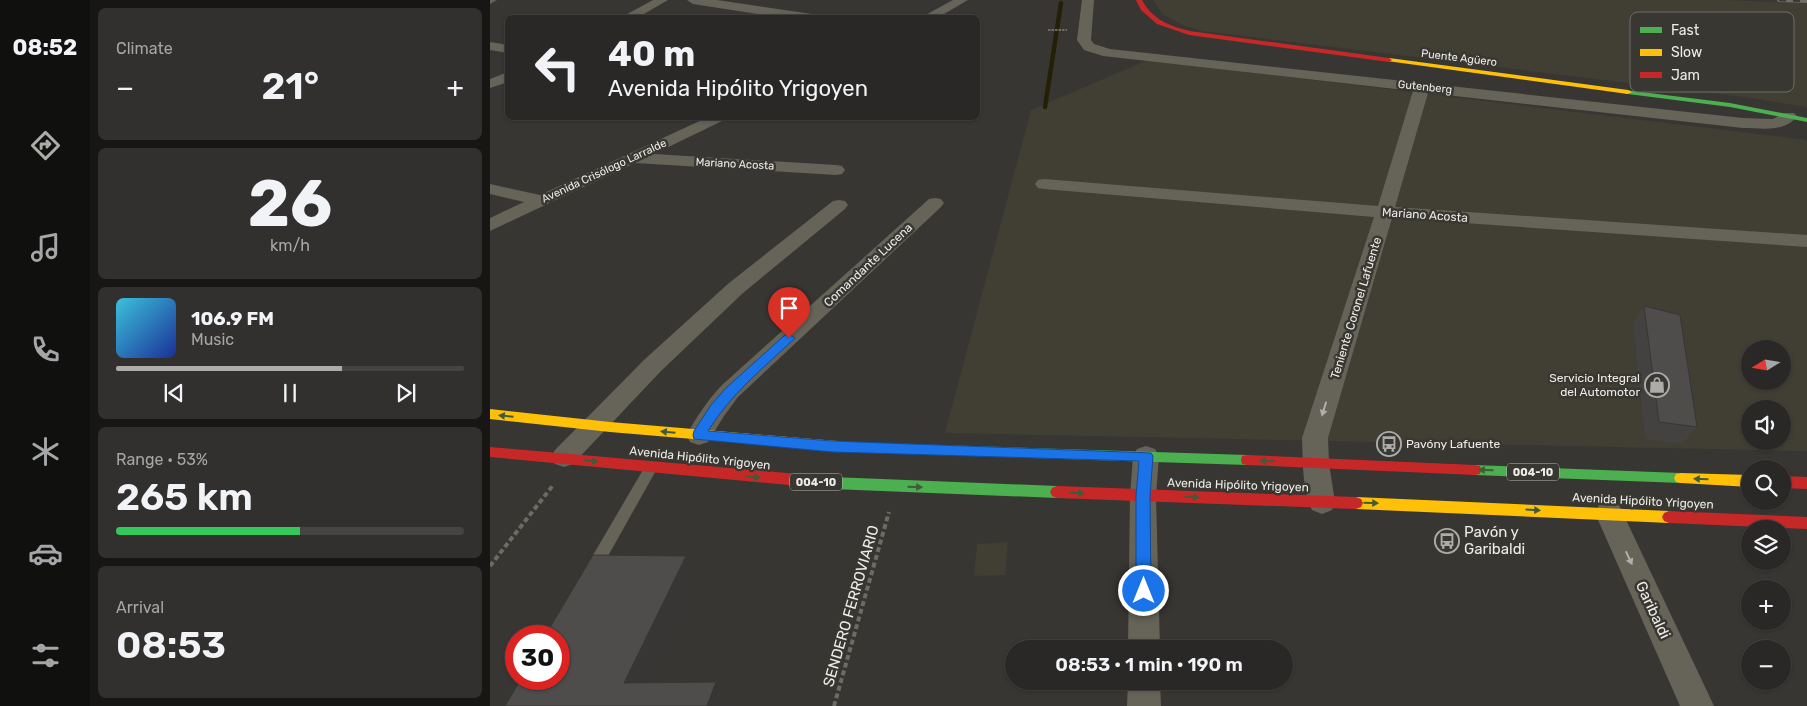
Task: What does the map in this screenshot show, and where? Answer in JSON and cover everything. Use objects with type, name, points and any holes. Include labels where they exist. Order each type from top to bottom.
[{"type":"main road","name":"Puente Agüero","points":[[1139,0],[1144,12],[1170,27],[1210,37],[1630,92]]},
{"type":"main road","name":"Puente Agüero","points":[[1631,92],[1730,105],[1789,116]]},
{"type":"main road","name":"Gutenberg","points":[[1789,116],[1807,120]]},
{"type":"main road","name":"Avenida Hipólito Yrigoyen","points":[[490,414],[832,447],[1146,456],[1741,480]]},
{"type":"main road","name":"Avenida Hipólito Yrigoyen","points":[[495,458],[570,459],[855,485],[1807,522]]},
{"type":"main road","points":[[1791,482],[1807,483]]},
{"type":"street","points":[[632,15],[662,0]]},
{"type":"street","points":[[693,0],[792,15]]},
{"type":"street","points":[[932,15],[962,0]]},
{"type":"street","name":"Gutenberg","points":[[1088,0],[1084,40],[1089,47],[1098,50],[1743,123],[1779,122],[1789,116]]},
{"type":"street","points":[[490,46],[505,48]]},
{"type":"street","points":[[490,84],[505,77]]},
{"type":"street","name":"Teniente Coronel Lafuente","points":[[1322,502],[1316,463],[1315,438],[1386,212],[1422,87]]},
{"type":"street","name":"Avenida Crisólogo Larralde","points":[[490,225],[713,120]]},
{"type":"street","name":"Mariano Acosta","points":[[633,158],[836,170]]},
{"type":"street","name":"Mariano Acosta","points":[[1044,184],[1386,212],[1807,241]]},
{"type":"street","points":[[490,189],[540,200]]},
{"type":"street","name":"Comandante Lucena","points":[[699,435],[715,409],[730,391],[935,203]]},
{"type":"street","points":[[570,459],[595,425],[653,365],[736,288],[838,205]]},
{"type":"street","points":[[1144,640],[1143,496],[1146,456]]},
{"type":"street","name":"Garibaldi","points":[[1609,513],[1697,706]]},
{"type":"street","points":[[1144,690],[1144,706]]},
{"type":"lane","points":[[588,577],[652,467]]},
{"type":"path","points":[[1048,30],[1064,30]]},
{"type":"path","points":[[490,566],[570,459]]},
{"type":"path","name":"SENDERO FERROVIARIO","points":[[834,706],[889,512]]},
{"type":"shaded area","points":[[1153,0],[1722,0],[1807,3],[1807,107],[1703,92],[1794,92],[1794,12],[1630,12],[1630,83],[1202,31],[1185,26],[1163,15]]},
{"type":"shaded area","points":[[1148,60],[1807,140],[1807,451],[1759,450],[1791,450],[1791,400],[1741,400],[1741,450],[945,433],[1031,110]]},
{"type":"shaded area","points":[[1008,542],[1005,575],[974,576],[977,544]]},
{"type":"building","points":[[1644,306],[1680,315],[1697,427],[1659,422]]},
{"type":"building","points":[[593,555],[686,556],[624,683],[716,682],[707,706],[505,706],[514,690],[570,690],[570,625],[552,625]]},
{"type":"waterway","points":[[1045,107],[1061,3]]},
{"type":"railway","points":[[1779,0],[1807,1]]},
{"type":"traffic: fast","points":[[1628,92],[1730,105],[1807,120]]},
{"type":"traffic: fast","points":[[849,447],[1247,460]]},
{"type":"traffic: fast","points":[[1475,470],[1681,478]]},
{"type":"traffic: fast","points":[[832,483],[1057,492]]},
{"type":"traffic: slow","points":[[1389,60],[1628,92]]},
{"type":"traffic: slow","points":[[490,414],[610,427],[849,447]]},
{"type":"traffic: slow","points":[[1681,478],[1741,481]]},
{"type":"traffic: slow","points":[[1356,503],[1669,517]]},
{"type":"traffic: jam","points":[[1139,0],[1150,16],[1159,22],[1168,27],[1189,33],[1389,60]]},
{"type":"traffic: jam","points":[[490,452],[832,483]]},
{"type":"traffic: jam","points":[[1247,460],[1475,470]]},
{"type":"traffic: jam","points":[[1791,482],[1807,483]]},
{"type":"traffic: jam","points":[[1057,492],[1356,503]]},
{"type":"traffic: jam","points":[[1669,517],[1807,523]]},
{"type":"place","name":"Servicio Integral del Automotor","points":[[1657,385]]},
{"type":"place","name":"Pavóny Lafuente","points":[[1389,444]]},
{"type":"place","name":"Pavón y Garibaldi","points":[[1447,541]]},
{"type":"route","points":[[789,338],[730,391],[715,409],[699,435],[832,447],[1146,456],[1143,496],[1144,591]]}]
